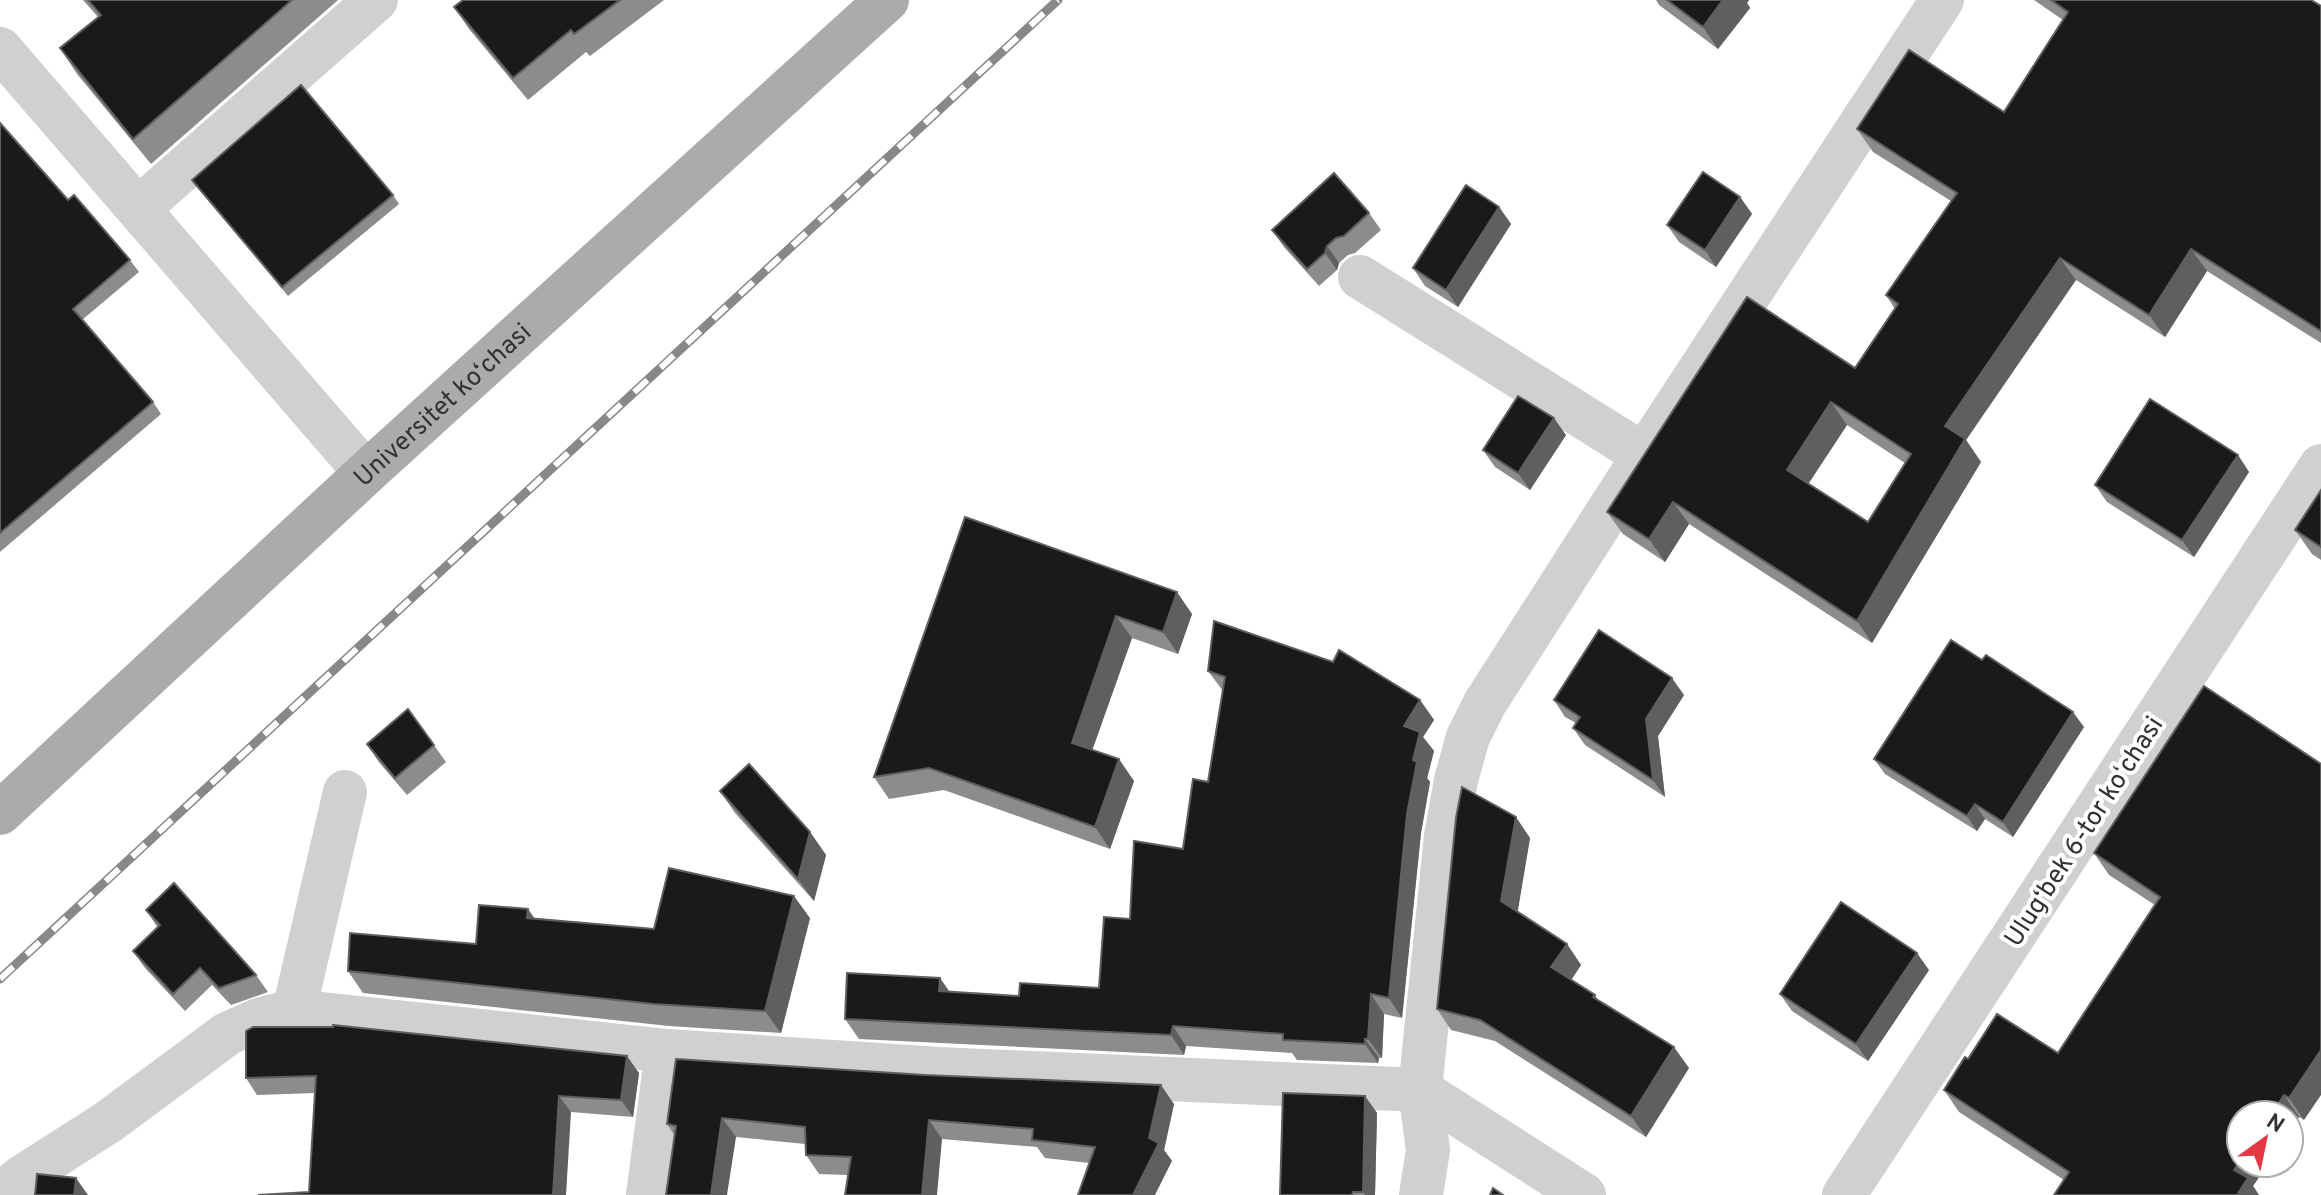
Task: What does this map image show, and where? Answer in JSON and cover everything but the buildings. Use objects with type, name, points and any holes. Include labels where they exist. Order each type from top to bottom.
[{"type":"main road","name":"Universitet kо‘chasi","points":[[0,813],[366,473],[887,0]]},
{"type":"street","points":[[139,208],[376,0]]},
{"type":"street","points":[[1421,1195],[1428,1150],[1420,1090],[1446,836],[1468,737],[1485,703],[1644,455],[1942,0]]},
{"type":"street","points":[[0,49],[366,473]]},
{"type":"street","points":[[1360,277],[1644,455]]},
{"type":"street","name":"Ulug‘bek 6-tor koʻchasi","points":[[1844,1195],[2321,466]]},
{"type":"street","points":[[294,1011],[345,792]]},
{"type":"street","points":[[0,1195],[22,1177],[120,1113],[227,1034],[258,1020],[294,1011],[667,1051],[939,1069],[1420,1090],[1584,1195]]},
{"type":"street","points":[[648,1195],[667,1051]]},
{"type":"railway","points":[[0,979],[1058,0]]}]
